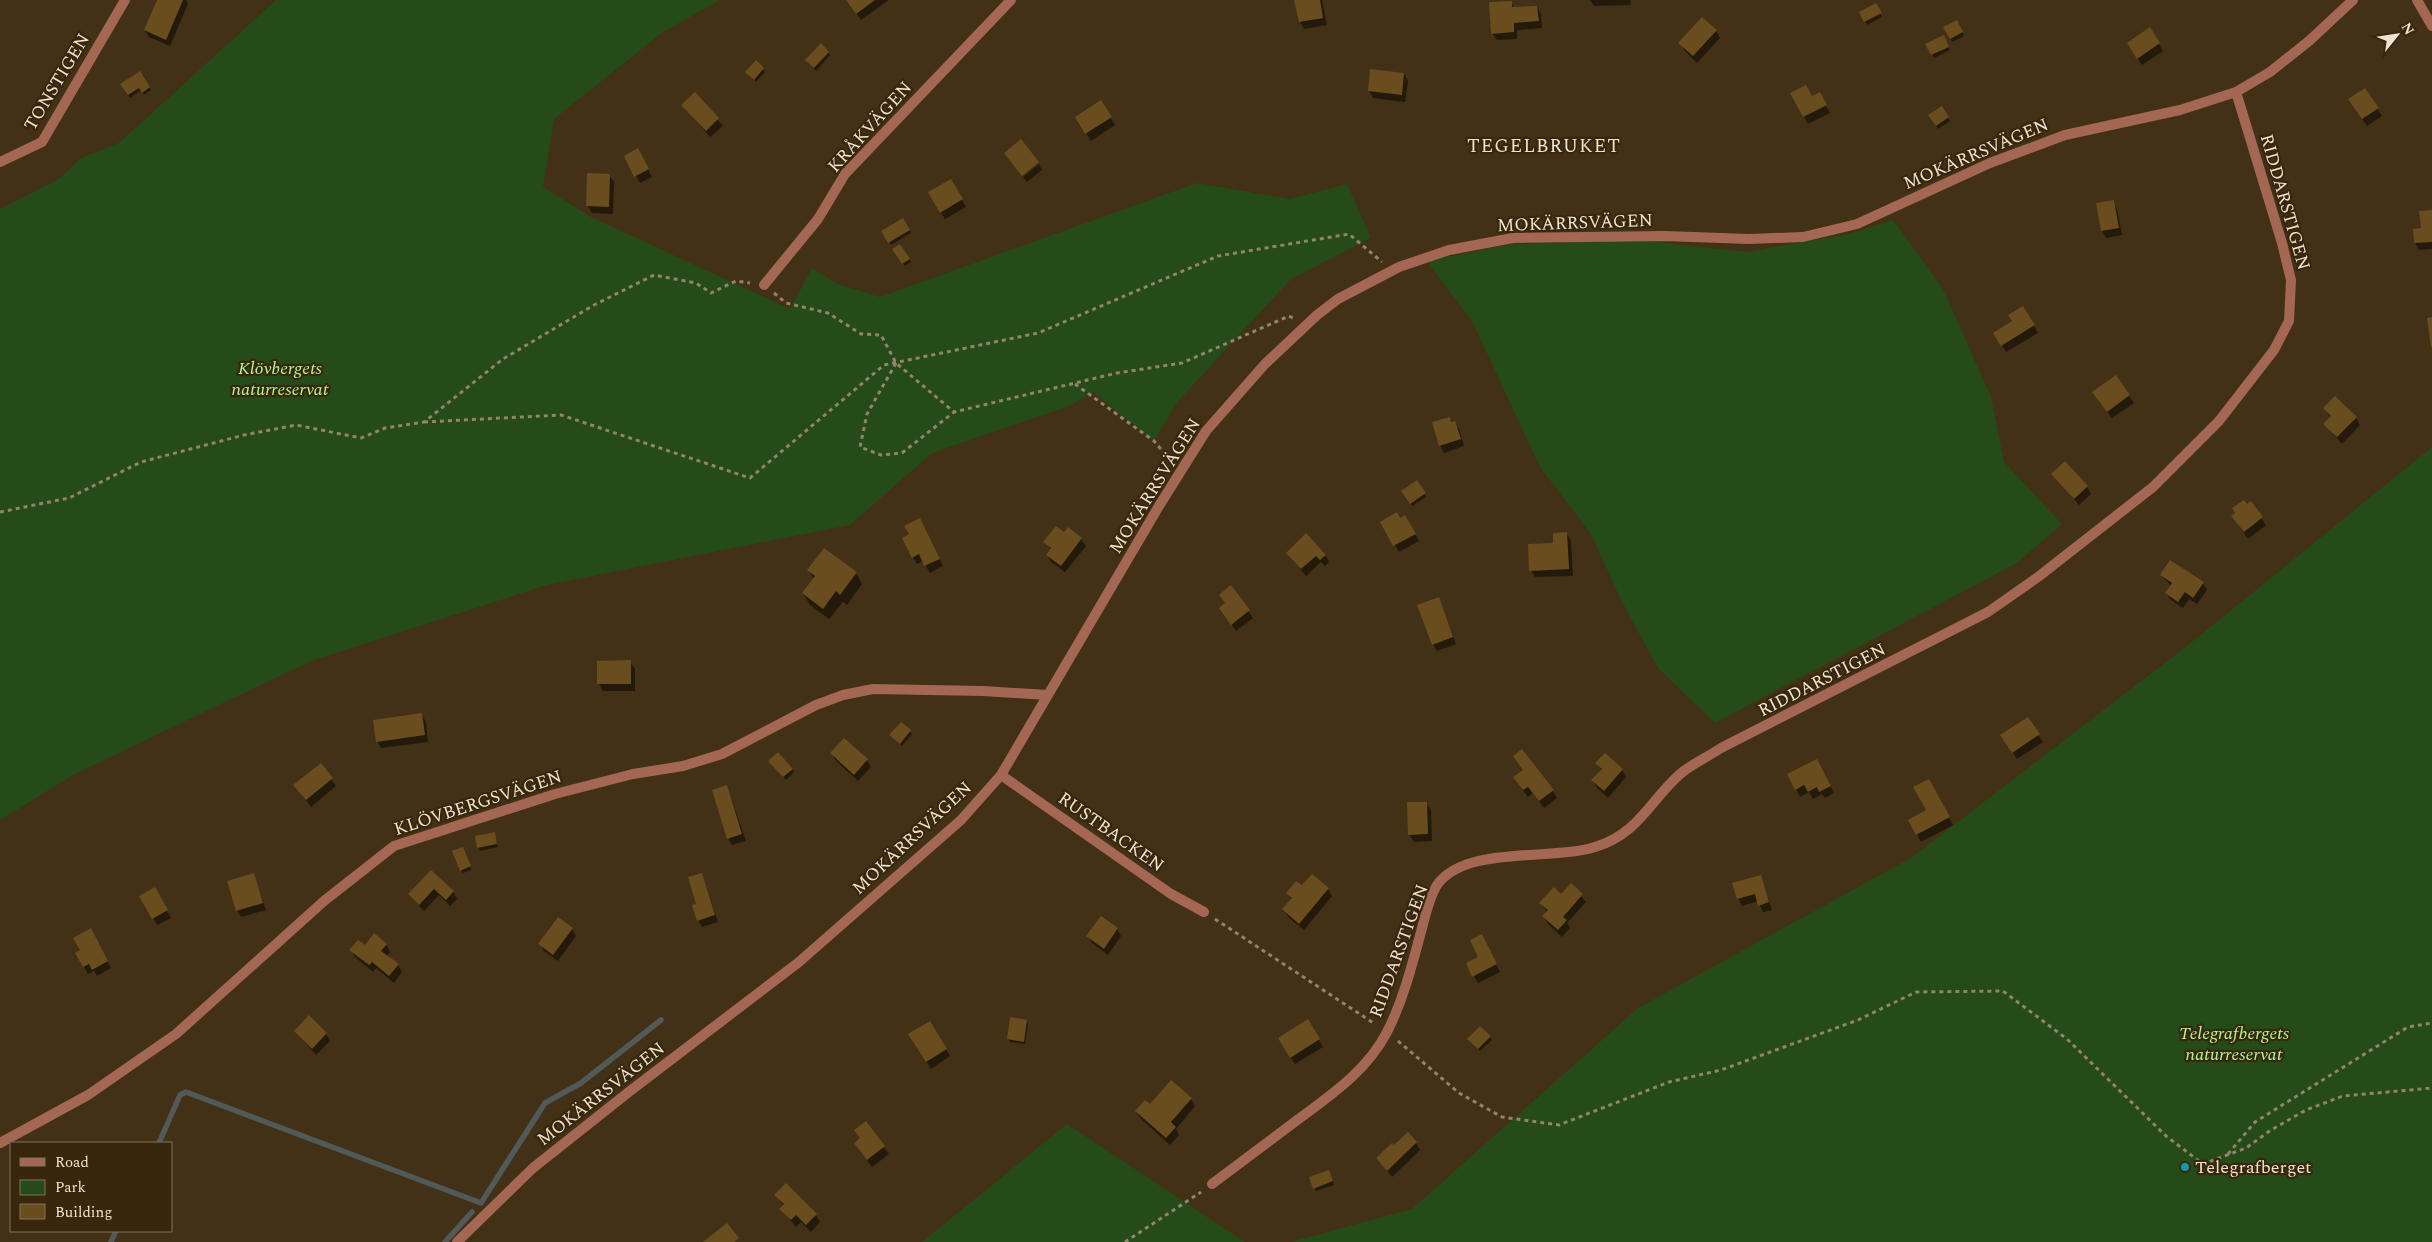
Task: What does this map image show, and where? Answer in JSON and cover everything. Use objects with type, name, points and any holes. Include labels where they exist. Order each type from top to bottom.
[{"type":"street","name":"TONSTIGEN","points":[[0,162],[42,142],[125,0]]},
{"type":"street","name":"KRÅKVÄGEN","points":[[764,285],[818,218],[845,174],[1011,0]]},
{"type":"street","name":"MOKÄRRSVÄGEN","points":[[457,1242],[533,1168],[799,962],[955,825],[1001,775],[1206,431],[1265,364],[1305,326],[1338,299],[1392,271],[1449,250],[1513,238],[1665,236],[1749,239],[1803,237],[1857,224],[1990,163],[2065,135],[2180,110],[2236,92],[2270,72],[2309,41],[2353,0]]},
{"type":"street","points":[[2418,0],[2432,26]]},
{"type":"street","name":"RIDDARSTIGEN","points":[[1212,1184],[1347,1083],[1372,1058],[1387,1032],[1399,1003],[1437,885],[1450,873],[1467,864],[1489,859],[1574,853],[1617,839],[1641,820],[1680,774],[1714,752],[1988,612],[2038,577],[2153,487],[2219,421],[2274,350],[2289,321],[2291,288],[2291,280],[2282,243],[2236,92]]},
{"type":"street","name":"KLÖVBERGSVÄGEN","points":[[0,1143],[88,1095],[176,1034],[316,908],[394,846],[555,794],[633,774],[683,766],[722,754],[816,705],[843,695],[873,689],[983,691],[1048,695]]},
{"type":"street","name":"RUSTBACKEN","points":[[1001,775],[1171,894],[1204,912]]},
{"type":"path","points":[[0,512],[69,498],[141,462],[244,434],[296,425],[361,438],[385,428],[424,422],[561,415],[750,478],[884,365],[1038,333],[1218,256],[1349,234],[1392,271]]},
{"type":"path","points":[[424,422],[503,358],[594,305],[654,275],[696,283],[711,293],[736,282],[764,285],[786,303],[828,313],[861,334],[881,335],[896,363],[954,412]]},
{"type":"path","points":[[896,363],[867,414],[860,446],[881,455],[902,453],[954,412],[1117,373],[1182,362],[1289,316],[1305,326]]},
{"type":"path","points":[[1075,384],[1154,441],[1180,473]]},
{"type":"path","points":[[1204,912],[1387,1032],[1459,1093],[1502,1117],[1559,1125],[1669,1082],[1721,1070],[1858,1020],[1916,992],[2003,991],[2066,1039],[2166,1136],[2203,1164],[2246,1148],[2271,1130],[2306,1110],[2343,1096],[2432,1088]]},
{"type":"path","points":[[2226,1156],[2254,1122],[2408,1027],[2432,1023]]},
{"type":"path","points":[[1125,1242],[1212,1184]]},
{"type":"green space","name":"Klövbergets naturreservat","points":[[276,0],[720,0],[663,32],[554,119],[543,187],[589,216],[790,309],[812,268],[837,284],[880,297],[1197,183],[1290,199],[1347,184],[1371,238],[1291,279],[1178,401],[1154,441],[1093,392],[1069,406],[932,453],[850,525],[547,585],[311,661],[73,775],[0,820],[0,209],[59,179],[81,158],[119,143]]},
{"type":"green space","points":[[1893,220],[1943,289],[1991,397],[2004,462],[2062,524],[2017,563],[1715,723],[1658,668],[1621,600],[1591,534],[1540,467],[1472,321],[1431,267],[1430,260],[1513,244],[1638,240],[1747,252],[1848,234]]},
{"type":"green space","name":"Telegrafbergets naturreservat","points":[[2432,447],[2432,1242],[1291,1242],[1412,1209],[1638,1008],[1911,858],[2192,642]]},
{"type":"green space","points":[[1067,1124],[1245,1242],[922,1242]]},
{"type":"building","points":[[157,0],[183,0],[166,40],[144,30]]},
{"type":"building","points":[[846,0],[875,0],[856,14]]},
{"type":"building","points":[[1294,0],[1320,0],[1323,18],[1299,22]]},
{"type":"building","points":[[1512,1],[1512,7],[1537,6],[1539,21],[1514,23],[1514,32],[1491,34],[1489,2]]},
{"type":"building","points":[[1876,3],[1882,13],[1864,22],[1859,12]]},
{"type":"building","points":[[1702,17],[1717,30],[1693,56],[1678,43]]},
{"type":"building","points":[[1957,20],[1963,32],[1950,39],[1943,27]]},
{"type":"building","points":[[2150,27],[2160,43],[2137,59],[2127,43]]},
{"type":"building","points":[[1944,35],[1949,47],[1931,55],[1925,44]]},
{"type":"building","points":[[821,43],[829,52],[814,68],[805,60]]},
{"type":"building","points":[[756,60],[764,68],[754,80],[745,72]]},
{"type":"building","points":[[1370,69],[1404,73],[1402,95],[1368,91]]},
{"type":"building","points":[[140,71],[150,87],[142,93],[139,88],[128,95],[120,84]]},
{"type":"building","points":[[1806,85],[1812,96],[1820,92],[1827,105],[1803,117],[1790,93]]},
{"type":"building","points":[[2365,88],[2379,108],[2362,119],[2348,99]]},
{"type":"building","points":[[695,92],[719,118],[706,131],[681,105]]},
{"type":"building","points":[[1101,100],[1112,117],[1085,134],[1075,117]]},
{"type":"building","points":[[1942,106],[1949,117],[1936,126],[1928,115]]},
{"type":"building","points":[[1021,139],[1039,162],[1022,176],[1004,153]]},
{"type":"building","points":[[638,148],[649,169],[634,177],[624,156]]},
{"type":"building","points":[[587,173],[610,174],[609,207],[586,206]]},
{"type":"building","points":[[951,179],[963,199],[940,213],[928,192]]},
{"type":"building","points":[[2114,200],[2119,228],[2101,231],[2096,203]]},
{"type":"building","points":[[2432,210],[2432,242],[2414,243],[2413,229],[2421,228],[2419,211]]},
{"type":"building","points":[[903,218],[910,230],[888,243],[881,231]]},
{"type":"building","points":[[900,244],[910,259],[902,264],[892,249]]},
{"type":"building","points":[[2023,306],[2035,325],[2001,346],[1993,333],[2012,321],[2008,315]]},
{"type":"building","points":[[2432,317],[2432,347],[2431,347],[2427,318]]},
{"type":"building","points":[[2116,375],[2130,395],[2107,412],[2092,392]]},
{"type":"building","points":[[2335,396],[2357,417],[2337,437],[2323,424],[2331,416],[2323,408]]},
{"type":"building","points":[[1450,417],[1451,422],[1455,421],[1461,439],[1439,446],[1432,422]]},
{"type":"building","points":[[2065,461],[2088,486],[2074,499],[2051,474]]},
{"type":"building","points":[[1417,480],[1426,493],[1410,504],[1401,491]]},
{"type":"building","points":[[2244,500],[2247,504],[2251,501],[2263,517],[2244,532],[2231,516],[2235,513],[2232,508]]},
{"type":"building","points":[[1397,512],[1400,518],[1405,515],[1416,534],[1393,546],[1380,522]]},
{"type":"building","points":[[920,518],[940,559],[924,566],[919,554],[912,558],[902,538],[909,534],[904,526]]},
{"type":"building","points":[[1056,526],[1064,532],[1068,527],[1082,538],[1061,566],[1046,555],[1051,548],[1043,542]]},
{"type":"building","points":[[1567,532],[1569,569],[1529,571],[1528,544],[1553,543],[1553,533]]},
{"type":"building","points":[[1306,533],[1326,555],[1320,560],[1316,556],[1301,569],[1286,553]]},
{"type":"building","points":[[824,548],[857,572],[840,595],[836,591],[823,609],[802,593],[815,576],[807,570]]},
{"type":"building","points":[[2170,560],[2204,582],[2193,598],[2185,592],[2178,602],[2165,593],[2172,583],[2160,575]]},
{"type":"building","points":[[1231,585],[1250,610],[1231,625],[1219,608],[1225,603],[1219,595]]},
{"type":"building","points":[[1439,597],[1453,637],[1432,645],[1417,605]]},
{"type":"building","points":[[631,660],[631,684],[597,684],[597,661]]},
{"type":"building","points":[[422,713],[425,735],[376,742],[373,720]]},
{"type":"building","points":[[2028,717],[2040,734],[2012,753],[2000,735]]},
{"type":"building","points":[[901,722],[911,730],[900,744],[889,735]]},
{"type":"building","points":[[844,738],[868,759],[854,775],[830,753]]},
{"type":"building","points":[[1522,749],[1554,790],[1539,801],[1528,787],[1523,790],[1513,777],[1523,770],[1513,756]]},
{"type":"building","points":[[778,752],[793,769],[783,777],[768,761]]},
{"type":"building","points":[[1605,753],[1623,769],[1604,791],[1591,780],[1602,769],[1595,763]]},
{"type":"building","points":[[1817,759],[1831,786],[1819,792],[1817,787],[1808,792],[1804,785],[1795,790],[1787,774]]},
{"type":"building","points":[[321,763],[333,778],[306,800],[293,785]]},
{"type":"building","points":[[1929,779],[1950,817],[1916,835],[1908,820],[1926,810],[1913,787]]},
{"type":"building","points":[[727,785],[742,834],[727,839],[712,790]]},
{"type":"building","points":[[1407,802],[1427,802],[1428,834],[1408,835]]},
{"type":"building","points":[[495,832],[497,844],[477,848],[475,836]]},
{"type":"building","points":[[463,847],[471,866],[460,871],[452,851]]},
{"type":"building","points":[[431,870],[454,891],[446,900],[434,889],[419,905],[408,894]]},
{"type":"building","points":[[254,873],[263,903],[236,911],[227,881]]},
{"type":"building","points":[[702,873],[715,915],[697,921],[692,905],[696,904],[688,877]]},
{"type":"building","points":[[1312,874],[1329,888],[1299,924],[1282,909],[1292,898],[1286,893],[1296,881],[1302,885]]},
{"type":"building","points":[[1761,875],[1769,902],[1758,906],[1755,894],[1737,899],[1732,883]]},
{"type":"building","points":[[1571,883],[1583,894],[1563,917],[1567,920],[1558,930],[1542,916],[1548,910],[1539,903],[1554,887],[1561,894]]},
{"type":"building","points":[[155,887],[168,910],[152,919],[139,896]]},
{"type":"building","points":[[1101,916],[1118,928],[1104,949],[1086,936]]},
{"type":"building","points":[[558,917],[573,928],[553,955],[538,944]]},
{"type":"building","points":[[91,928],[108,961],[92,970],[89,964],[83,967],[75,953],[80,950],[73,938]]},
{"type":"building","points":[[374,933],[387,944],[381,951],[399,964],[389,976],[372,962],[369,965],[349,950],[358,940],[365,945]]},
{"type":"building","points":[[1482,934],[1497,964],[1472,977],[1466,963],[1478,957],[1470,940]]},
{"type":"building","points":[[309,1015],[327,1033],[312,1049],[294,1031]]},
{"type":"building","points":[[1010,1017],[1027,1020],[1024,1042],[1007,1039]]},
{"type":"building","points":[[1308,1019],[1320,1039],[1290,1058],[1278,1038]]},
{"type":"building","points":[[930,1021],[947,1049],[926,1062],[908,1034]]},
{"type":"building","points":[[1480,1026],[1491,1036],[1478,1049],[1467,1039]]},
{"type":"building","points":[[1171,1080],[1192,1098],[1171,1122],[1176,1127],[1166,1138],[1135,1111],[1145,1100],[1150,1104]]},
{"type":"building","points":[[866,1121],[885,1146],[867,1160],[854,1143],[860,1138],[854,1130]]},
{"type":"building","points":[[1408,1132],[1417,1142],[1387,1171],[1376,1158],[1392,1143],[1394,1145]]},
{"type":"building","points":[[1329,1170],[1333,1181],[1313,1189],[1309,1177]]},
{"type":"building","points":[[786,1183],[817,1214],[806,1225],[796,1215],[791,1220],[779,1209],[784,1204],[774,1195]]},
{"type":"building","points":[[727,1223],[739,1238],[734,1242],[703,1242]]},
{"type":"waterway","points":[[159,1142],[180,1095],[186,1092],[481,1203],[545,1103],[581,1083],[661,1020]]},
{"type":"waterway","points":[[445,1242],[472,1212]]},
{"type":"waterway","points":[[111,1242],[116,1232]]},
{"type":"place","name":"Telegrafberget","points":[[2185,1167]]},
{"type":"district","name":"TEGELBRUKET","points":[[1544,146]]}]
